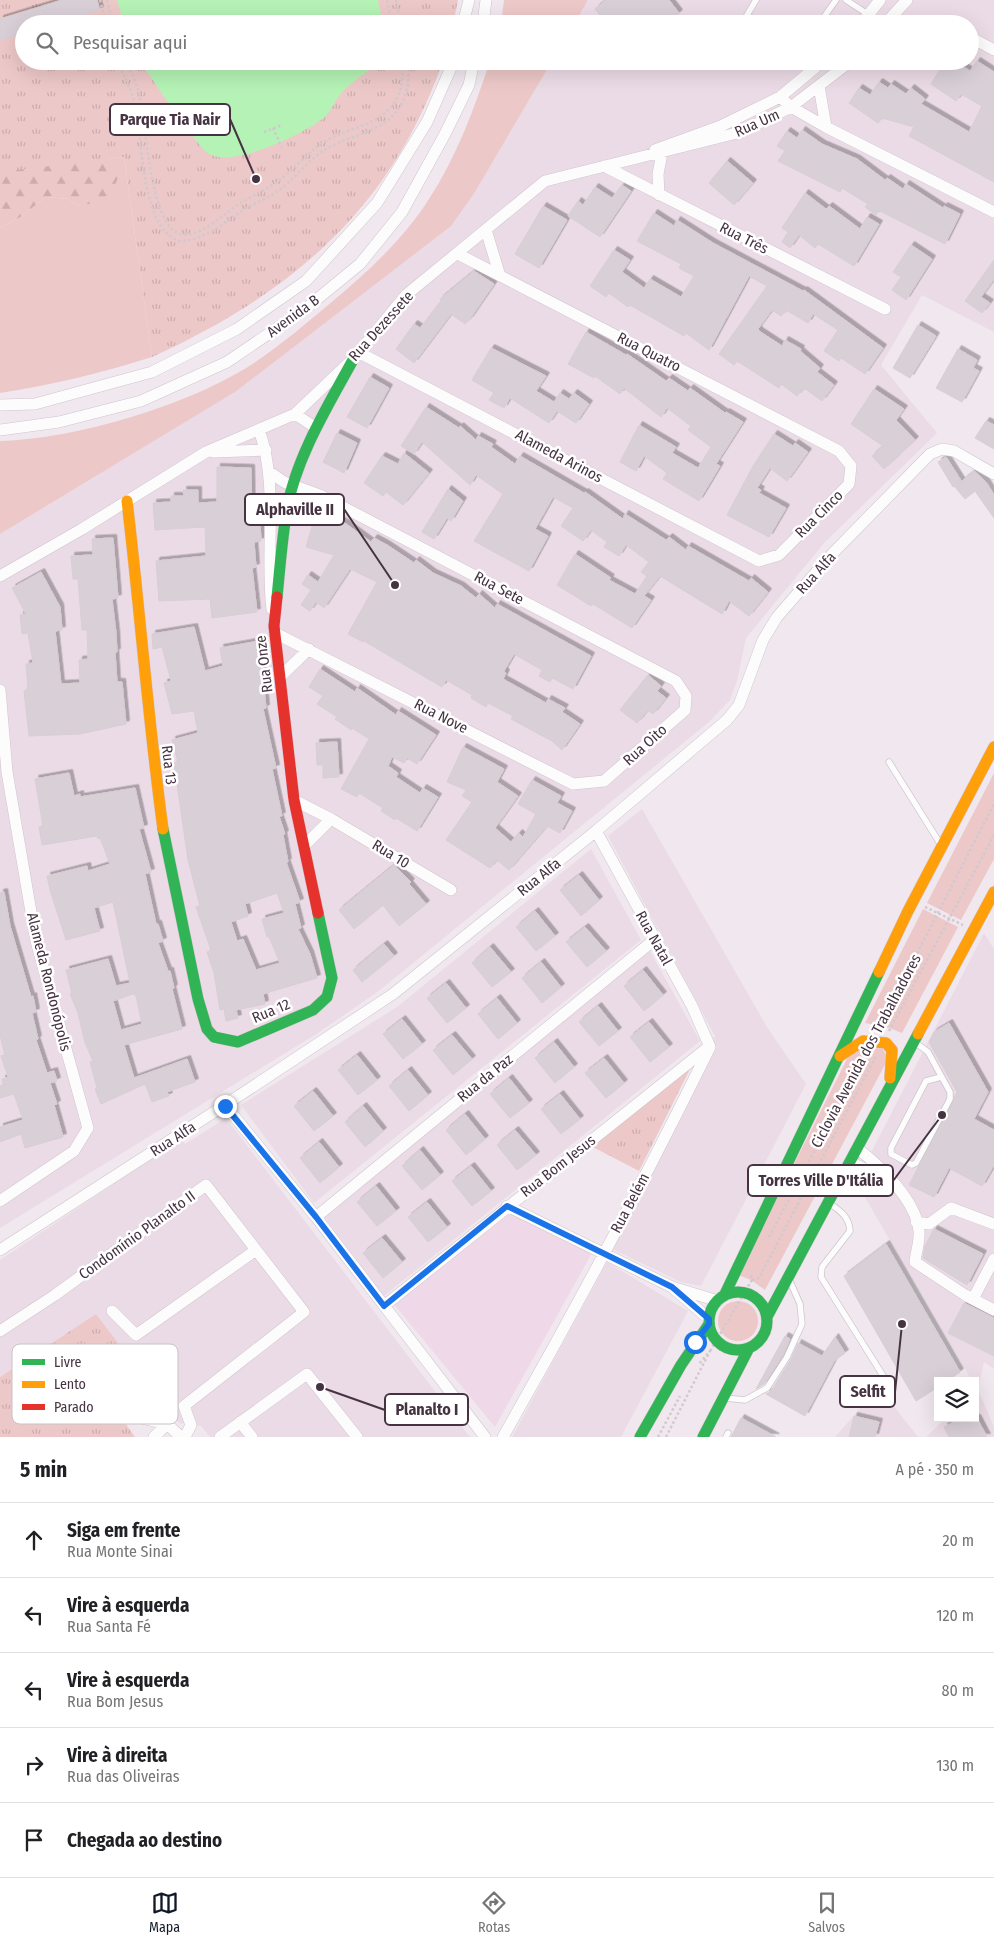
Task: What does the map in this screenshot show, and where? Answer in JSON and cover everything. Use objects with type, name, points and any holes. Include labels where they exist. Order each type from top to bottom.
[{"type":"main road","name":"Rua Onze","points":[[332,978],[294,800],[275,630],[287,508],[293,485],[316,428],[356,355]]},
{"type":"main road","name":"Rua 13","points":[[127,501],[142,629],[152,751],[164,840],[198,999],[207,1029]]},
{"type":"main road","points":[[640,1437],[666,1388],[709,1321],[721,1298],[913,901],[994,747]]},
{"type":"main road","points":[[767,1317],[973,930],[990,907],[994,892]]},
{"type":"main road","name":"Rua 12","points":[[207,1029],[214,1038],[238,1042],[313,1010],[327,997],[332,978]]},
{"type":"main road","points":[[838,1058],[863,1041],[884,1042],[892,1050],[893,1058],[888,1089]]},
{"type":"main road","points":[[703,1437],[749,1348],[761,1339],[767,1325],[767,1317],[762,1304],[744,1293],[721,1298]]},
{"type":"main road","points":[[709,1321],[713,1346],[732,1349],[749,1348]]},
{"type":"street","points":[[465,15],[469,0]]},
{"type":"street","points":[[484,15],[486,0]]},
{"type":"street","points":[[869,15],[880,0]]},
{"type":"street","points":[[893,15],[907,0]]},
{"type":"street","points":[[979,42],[994,50]]},
{"type":"street","name":"Avenida B","points":[[0,405],[35,404],[152,372],[237,329],[306,281],[377,203],[428,122],[450,70]]},
{"type":"street","name":"Avenida B","points":[[0,430],[59,422],[141,401],[227,362],[305,309],[360,264],[402,212],[445,134],[465,93],[471,70]]},
{"type":"street","name":"Rua Um","points":[[604,166],[663,149],[721,126],[780,97],[812,70]]},
{"type":"street","name":"Rua Um","points":[[663,149],[741,132],[790,108],[839,70]]},
{"type":"street","points":[[819,86],[826,127]]},
{"type":"street","points":[[780,97],[790,108],[994,212]]},
{"type":"street","points":[[659,195],[658,174],[663,149]]},
{"type":"street","name":"Rua Três","points":[[604,166],[885,309]]},
{"type":"street","name":"Rua Dezessete","points":[[0,576],[206,452],[295,414],[356,355],[406,295],[545,181],[604,166]]},
{"type":"street","points":[[486,230],[500,276]]},
{"type":"street","name":"Rua Quatro","points":[[458,254],[840,451]]},
{"type":"street","name":"Alameda Arinos","points":[[356,355],[759,561]]},
{"type":"street","points":[[295,414],[316,428]]},
{"type":"street","points":[[259,430],[266,450],[268,471],[269,585],[275,630]]},
{"type":"street","name":"Rua Alfa","points":[[0,1250],[225,1106],[393,994],[596,831],[727,720],[739,705],[763,640],[777,617],[833,554],[930,454],[942,449],[954,451],[994,474]]},
{"type":"street","name":"Rua Dezessete","points":[[206,452],[266,450]]},
{"type":"street","name":"Rua Cinco","points":[[759,561],[779,555],[848,484],[851,466],[840,451]]},
{"type":"street","name":"Rua Sete","points":[[268,471],[293,485],[322,496],[676,681]]},
{"type":"street","points":[[287,508],[322,496]]},
{"type":"street","name":"Rua Nove","points":[[275,630],[573,784]]},
{"type":"street","points":[[280,677],[309,649]]},
{"type":"street","name":"Rua Oito","points":[[573,784],[604,781],[685,710],[686,696],[676,681]]},
{"type":"street","name":"Alameda Rondonópolis","points":[[0,690],[6,772],[36,941],[88,1128],[74,1151],[0,1200]]},
{"type":"street","name":"Rua 10","points":[[294,800],[331,819],[451,890]]},
{"type":"street","points":[[304,846],[331,819]]},
{"type":"street","name":"Rua Natal","points":[[596,831],[654,940],[692,1006],[710,1047]]},
{"type":"street","name":"Rua da Paz","points":[[316,1217],[654,940]]},
{"type":"street","name":"Rua Bom Jesus","points":[[384,1306],[507,1206],[710,1047]]},
{"type":"street","name":"Rua Belém","points":[[503,1437],[668,1133],[710,1047]]},
{"type":"street","points":[[225,1106],[316,1217],[485,1437]]},
{"type":"street","points":[[857,1148],[879,1165],[913,1212],[919,1231],[915,1262],[973,1299],[994,1310]]},
{"type":"street","points":[[850,1162],[892,1181]]},
{"type":"street","name":"Condomínio Planalto II","points":[[0,1331],[55,1295],[206,1185],[304,1312],[184,1406],[191,1424],[183,1437]]},
{"type":"street","points":[[507,1206],[672,1287],[721,1298]]},
{"type":"street","points":[[916,1222],[929,1224],[950,1208],[994,1224]]},
{"type":"street","points":[[112,1311],[136,1335],[256,1250]]},
{"type":"street","points":[[973,1299],[994,1260]]},
{"type":"street","points":[[672,1287],[709,1321]]},
{"type":"street","points":[[220,1437],[307,1374],[357,1437]]},
{"type":"street","points":[[240,1422],[252,1437]]},
{"type":"street","points":[[154,1437],[167,1424],[183,1437]]},
{"type":"lane","points":[[747,15],[756,0]]},
{"type":"lane","points":[[826,15],[836,0]]},
{"type":"lane","points":[[846,0],[860,15]]},
{"type":"lane","points":[[889,762],[942,847]]},
{"type":"lane","points":[[914,1042],[928,1052],[950,1092],[950,1099],[916,1163],[912,1166],[891,1154],[891,1148],[926,1081],[941,1077]]},
{"type":"lane","points":[[828,1202],[844,1214],[850,1222],[850,1231],[822,1267],[821,1277],[892,1390]]},
{"type":"lane","points":[[724,1398],[745,1400],[767,1388],[787,1357],[802,1324],[800,1304],[788,1277]]},
{"type":"path","points":[[100,0],[104,15]]},
{"type":"path","points":[[107,0],[111,15]]},
{"type":"path","points":[[387,0],[390,15]]},
{"type":"path","points":[[396,0],[399,15]]},
{"type":"path","points":[[122,70],[135,106],[147,187],[154,212],[166,233],[180,241],[200,238],[215,230],[245,208],[282,188],[322,151],[388,120],[397,111],[406,95],[409,70]]},
{"type":"path","points":[[130,70],[138,89],[155,192],[167,222],[178,234],[184,235],[205,228],[271,186],[325,141],[380,117],[398,98],[402,70]]},
{"type":"path","points":[[264,132],[282,125]]},
{"type":"path","points":[[273,128],[282,148]]},
{"type":"path","name":"Ciclovia Avenida dos Trabalhadores","points":[[666,1437],[713,1346],[744,1293],[752,1280],[760,1278],[994,835]]},
{"type":"path","points":[[913,901],[973,930]]},
{"type":"path","name":"Ciclovia Avenida dos Trabalhadores","points":[[698,1365],[713,1346]]},
{"type":"path","points":[[658,1437],[684,1388]]},
{"type":"shaded area","points":[[117,0],[378,0],[381,15],[121,15]]},
{"type":"shaded area","points":[[588,0],[994,0],[994,332],[922,295],[881,365],[937,433],[825,542],[746,638],[737,681],[730,700],[709,722],[380,990],[318,1033],[0,1228],[0,534],[235,392],[475,192],[547,70],[979,70],[979,15],[579,15]]},
{"type":"shaded area","points":[[146,70],[368,70],[348,86],[327,115],[321,120],[284,141],[252,153],[222,157],[211,155],[199,144],[181,114],[175,113]]},
{"type":"shaded area","points":[[642,809],[767,1027],[806,1084],[701,1286],[681,1282],[612,1249],[715,1036],[608,836]]},
{"type":"shaded area","points":[[591,849],[641,940],[314,1203],[241,1105],[397,1007]]},
{"type":"shaded area","points":[[984,933],[994,949],[994,1369],[984,1362],[979,1385],[979,1377],[970,1377],[856,1182]]},
{"type":"shaded area","points":[[650,951],[700,1041],[384,1296],[323,1215]]},
{"type":"shaded area","points":[[226,1118],[470,1437],[210,1437],[201,1426],[178,1422],[178,1344],[119,1344],[96,1314],[50,1344],[12,1344],[12,1369],[0,1377],[0,1260],[181,1139],[185,1144]]},
{"type":"shaded area","points":[[506,1210],[592,1253],[495,1427],[393,1303]]},
{"type":"shaded area","points":[[607,1262],[688,1311],[621,1437],[512,1437]]},
{"type":"shaded area","points":[[874,1381],[918,1437],[835,1437],[869,1398]]},
{"type":"shaded area","points":[[979,1392],[994,1427],[994,1437],[926,1437],[942,1422],[979,1422]]},
{"type":"green space","points":[[0,0],[458,0],[455,15],[15,15],[15,70],[439,70],[421,114],[395,161],[365,203],[331,240],[292,274],[249,305],[203,332],[152,357],[124,157],[0,172]]},
{"type":"green space","points":[[504,0],[588,0],[579,15],[502,15]]},
{"type":"green space","points":[[0,56],[100,150],[119,175],[112,193],[96,202],[80,206],[68,199],[46,197],[19,218],[0,228]]},
{"type":"green space","points":[[487,70],[547,70],[475,192],[451,226],[235,392],[0,534],[0,441],[63,434],[132,417],[198,393],[254,363],[285,341],[347,289],[409,227],[439,183],[471,114]]},
{"type":"green space","points":[[124,157],[152,357],[77,378],[0,393],[0,228],[19,218],[46,197],[68,199],[80,206],[106,159]]},
{"type":"green space","points":[[994,773],[994,859],[961,920],[927,903]]},
{"type":"green space","points":[[923,909],[958,927],[902,1033],[884,1026],[865,1023]]},
{"type":"green space","points":[[863,1047],[883,1049],[888,1059],[765,1290],[751,1280],[738,1275],[850,1053]]},
{"type":"green space","points":[[692,1065],[639,1171],[591,1146]]},
{"type":"green space","points":[[742,1301],[749,1304],[755,1310],[758,1321],[757,1329],[749,1338],[742,1341],[734,1341],[727,1338],[719,1329],[718,1317],[721,1310],[730,1302]]},
{"type":"green space","points":[[96,1314],[119,1344],[50,1344]]},
{"type":"green space","points":[[12,1369],[12,1424],[126,1424],[135,1437],[0,1437],[0,1377]]},
{"type":"building","points":[[62,0],[97,0],[100,10],[84,15],[15,15],[15,36],[0,40],[0,19]]},
{"type":"building","points":[[606,0],[669,0],[679,13],[677,15],[600,15],[595,9]]},
{"type":"building","points":[[979,62],[994,72],[994,182],[909,136],[914,127],[882,118],[878,123],[849,103],[859,88],[870,95],[879,82],[888,88],[891,84],[906,94],[911,88],[925,99],[921,104],[969,132],[982,106],[961,94],[956,101],[931,84],[940,70],[979,70]]},
{"type":"building","points":[[802,130],[822,144],[857,159],[885,180],[887,178],[903,189],[906,184],[943,208],[944,206],[960,214],[945,244],[878,210],[876,215],[865,207],[868,204],[842,188],[840,192],[778,161],[785,151],[777,146],[787,131],[797,138]]},
{"type":"building","points":[[727,161],[753,183],[734,205],[709,183]]},
{"type":"building","points":[[622,185],[631,191],[600,237],[568,216],[578,201],[583,205],[595,187],[612,198]]},
{"type":"building","points":[[805,193],[826,209],[829,206],[860,229],[867,217],[879,224],[854,266],[818,244],[815,248],[799,235],[790,248],[782,242],[788,232],[782,228]]},
{"type":"building","points":[[543,206],[567,220],[539,268],[515,254]]},
{"type":"building","points":[[654,213],[674,226],[677,220],[713,243],[804,290],[883,348],[865,374],[841,358],[839,361],[824,351],[838,330],[813,314],[808,323],[786,310],[781,316],[772,310],[758,329],[759,331],[782,346],[785,340],[801,349],[800,351],[820,368],[817,372],[834,385],[822,401],[804,388],[797,396],[781,384],[779,388],[737,361],[734,365],[719,354],[767,286],[749,276],[709,350],[686,333],[684,336],[630,305],[628,307],[609,293],[606,297],[590,286],[614,250],[630,260],[622,272],[644,288],[650,279],[681,297],[694,276],[679,268],[681,264],[637,241]]},
{"type":"building","points":[[911,245],[932,259],[906,300],[892,290],[901,277],[893,272]]},
{"type":"building","points":[[994,260],[994,279],[981,297],[990,303],[982,313],[965,301]]},
{"type":"building","points":[[474,271],[494,284],[465,324],[451,314],[414,363],[396,349],[414,324],[420,328],[441,301],[440,299]]},
{"type":"building","points":[[918,325],[936,336],[910,378],[893,368]]},
{"type":"building","points":[[586,332],[627,354],[666,381],[669,378],[688,391],[690,388],[725,413],[743,422],[716,464],[720,466],[699,501],[663,479],[667,473],[644,456],[636,471],[620,462],[639,425],[676,447],[672,453],[698,468],[711,447],[688,430],[691,426],[667,408],[661,417],[624,388],[620,394],[595,376],[594,378],[568,364]]},
{"type":"building","points":[[491,348],[546,376],[536,391],[554,402],[560,393],[569,399],[574,393],[589,404],[576,423],[557,411],[549,423],[510,398],[504,408],[489,400],[494,393],[472,380]]},
{"type":"building","points":[[958,349],[977,360],[973,368],[979,371],[962,402],[936,388]]},
{"type":"building","points":[[370,377],[389,388],[367,428],[347,417]]},
{"type":"building","points":[[874,389],[904,409],[896,420],[915,440],[884,469],[872,456],[883,446],[851,424]]},
{"type":"building","points":[[426,407],[459,428],[460,426],[476,440],[478,436],[493,444],[491,447],[515,464],[520,456],[585,492],[623,519],[625,514],[666,540],[669,537],[686,550],[688,546],[749,581],[751,578],[768,592],[749,616],[729,601],[722,614],[660,576],[644,596],[651,600],[632,628],[593,604],[591,606],[557,585],[575,554],[611,578],[609,580],[635,594],[647,576],[641,572],[649,562],[626,545],[619,556],[604,547],[607,542],[591,530],[583,541],[561,526],[573,508],[553,497],[535,529],[548,536],[529,571],[474,541],[503,494],[476,475],[470,485],[422,442],[414,454],[401,446]]},
{"type":"building","points":[[986,421],[994,425],[994,449],[975,438]]},
{"type":"building","points":[[337,433],[357,443],[344,473],[323,462]]},
{"type":"building","points":[[774,434],[793,446],[795,443],[808,452],[787,481],[770,468],[757,488],[761,490],[759,493],[786,508],[769,537],[727,515],[753,466]]},
{"type":"building","points":[[404,453],[429,473],[403,505],[386,492],[383,496],[364,483],[382,456],[398,464]]},
{"type":"building","points":[[946,457],[962,482],[953,487],[938,462]]},
{"type":"building","points":[[217,467],[251,468],[252,524],[260,523],[261,541],[254,542],[256,567],[252,568],[257,612],[212,618],[210,599],[159,601],[156,561],[206,556],[205,527],[155,530],[153,503],[171,502],[171,496],[184,496],[183,490],[198,490],[198,503],[217,502]]},
{"type":"building","points":[[974,471],[986,482],[994,495],[994,518],[975,491],[965,499],[955,487]]},
{"type":"building","points":[[448,489],[463,501],[451,521],[447,518],[434,539],[422,532]]},
{"type":"building","points":[[316,513],[342,521],[371,542],[374,538],[414,563],[416,560],[433,573],[461,586],[476,598],[479,594],[495,608],[497,604],[591,656],[573,689],[552,678],[550,682],[539,676],[542,670],[514,654],[504,671],[506,673],[503,679],[546,703],[548,699],[565,708],[562,712],[580,724],[562,750],[552,741],[511,719],[513,716],[488,703],[486,707],[471,698],[472,695],[446,680],[442,687],[364,641],[348,634],[377,582],[350,569],[324,608],[316,602],[310,611],[301,605],[311,590],[302,584],[308,575],[318,582],[334,555],[306,547]]},
{"type":"building","points":[[113,538],[118,598],[112,599],[116,633],[117,682],[122,682],[126,724],[80,734],[29,736],[24,691],[28,690],[26,664],[33,663],[28,633],[22,634],[20,615],[26,614],[12,588],[41,572],[60,607],[62,630],[55,631],[61,684],[80,683],[79,660],[88,659],[87,630],[82,630],[78,579],[73,579],[71,556],[93,555],[92,539]]},
{"type":"building","points":[[194,627],[205,671],[223,666],[220,648],[259,641],[266,708],[263,709],[276,768],[272,769],[282,816],[279,816],[285,834],[283,835],[288,862],[286,862],[300,902],[295,904],[301,928],[298,929],[310,954],[317,978],[263,994],[265,1004],[236,1010],[238,1018],[226,1021],[224,1009],[220,1010],[214,973],[207,952],[211,950],[196,907],[200,906],[188,860],[174,763],[178,762],[172,740],[198,733],[194,711],[172,714],[164,683],[171,681],[162,647],[153,649],[152,634]],"holes":[[[277,893],[284,913],[262,919],[267,937],[269,937],[280,963],[256,970],[243,939],[237,941],[231,922],[248,916],[245,904]]]},
{"type":"building","points":[[320,669],[355,692],[357,688],[396,715],[398,711],[436,735],[417,764],[407,758],[404,763],[392,757],[388,766],[398,773],[396,777],[420,793],[423,788],[438,797],[417,831],[381,811],[383,808],[359,793],[357,797],[341,789],[369,739],[352,728],[351,730],[335,719],[337,717],[317,704],[323,696],[309,687]]},
{"type":"building","points":[[648,675],[661,686],[657,691],[666,698],[653,714],[648,710],[637,723],[620,710]]},
{"type":"building","points":[[337,742],[339,777],[323,778],[323,765],[317,765],[316,743]]},
{"type":"building","points":[[463,747],[504,769],[497,782],[518,796],[495,828],[511,842],[519,833],[523,837],[536,814],[518,804],[532,780],[561,796],[557,803],[572,811],[560,833],[547,826],[509,870],[497,860],[490,868],[446,840],[472,802],[462,796],[466,790],[447,782]]},
{"type":"building","points":[[69,773],[74,796],[80,794],[80,797],[135,788],[144,828],[139,829],[151,872],[145,874],[156,924],[158,924],[163,941],[158,943],[168,971],[170,971],[174,988],[172,989],[182,1029],[124,1045],[134,1078],[187,1059],[195,1082],[167,1092],[169,1096],[152,1102],[145,1084],[101,1104],[95,1089],[97,1088],[90,1062],[93,1061],[85,1043],[78,1013],[70,994],[72,994],[66,970],[108,959],[116,986],[130,983],[113,902],[94,908],[100,931],[66,940],[47,876],[87,866],[88,871],[110,864],[100,838],[98,839],[97,836],[42,845],[39,827],[43,826],[35,779]],"holes":[[[133,994],[136,996],[142,1024],[121,1030],[113,1001]]]},
{"type":"building","points":[[394,865],[411,882],[409,884],[426,904],[399,926],[383,905],[354,929],[339,910]]},
{"type":"building","points":[[579,875],[599,900],[581,916],[560,890]]},
{"type":"building","points":[[4,892],[10,926],[31,997],[33,996],[36,1012],[32,1013],[38,1039],[36,1040],[47,1073],[54,1071],[57,1081],[50,1083],[57,1104],[54,1105],[63,1137],[25,1148],[21,1134],[0,1142],[0,1127],[23,1120],[14,1094],[0,1098],[0,1086],[4,1085],[2,1079],[8,1077],[1,1056],[5,1055],[0,1035],[0,893]]},
{"type":"building","points":[[535,911],[555,936],[536,951],[516,927]]},
{"type":"building","points":[[585,927],[606,951],[587,967],[566,942]]},
{"type":"building","points":[[384,944],[394,956],[362,982],[353,970]]},
{"type":"building","points":[[490,947],[511,972],[492,987],[472,963]]},
{"type":"building","points":[[541,962],[561,987],[542,1003],[522,978]]},
{"type":"building","points":[[643,970],[663,995],[644,1011],[624,986]]},
{"type":"building","points":[[446,983],[466,1008],[447,1023],[427,998]]},
{"type":"building","points":[[497,998],[517,1023],[498,1039],[478,1014]]},
{"type":"building","points":[[598,1006],[618,1031],[599,1046],[579,1022]]},
{"type":"building","points":[[402,1019],[422,1044],[403,1059],[383,1034]]},
{"type":"building","points":[[649,1022],[669,1047],[650,1062],[630,1037]]},
{"type":"building","points":[[949,1023],[988,1092],[974,1119],[994,1130],[994,1165],[982,1186],[949,1168],[934,1197],[909,1185],[957,1092],[929,1042],[934,1032]]},
{"type":"building","points":[[452,1035],[472,1059],[453,1075],[433,1050]]},
{"type":"building","points":[[554,1042],[574,1067],[555,1083],[535,1058]]},
{"type":"building","points":[[357,1055],[377,1080],[358,1095],[338,1070]]},
{"type":"building","points":[[604,1058],[624,1083],[606,1098],[585,1073]]},
{"type":"building","points":[[408,1070],[428,1095],[409,1111],[389,1086]]},
{"type":"building","points":[[509,1078],[529,1103],[510,1118],[490,1094]]},
{"type":"building","points":[[313,1091],[333,1116],[314,1131],[294,1106]]},
{"type":"building","points":[[560,1094],[580,1119],[561,1134],[541,1109]]},
{"type":"building","points":[[363,1106],[383,1131],[365,1147],[345,1122]]},
{"type":"building","points":[[465,1114],[485,1139],[466,1155],[446,1130]]},
{"type":"building","points":[[515,1130],[536,1155],[517,1170],[497,1145]]},
{"type":"building","points":[[319,1142],[339,1167],[320,1183],[300,1158]]},
{"type":"building","points":[[420,1150],[440,1175],[422,1190],[402,1166]]},
{"type":"building","points":[[471,1166],[491,1191],[472,1206],[452,1181]]},
{"type":"building","points":[[376,1186],[396,1211],[377,1226],[357,1202]]},
{"type":"building","points":[[427,1202],[447,1227],[428,1242],[408,1217]]},
{"type":"building","points":[[934,1229],[983,1254],[967,1285],[923,1258],[925,1246]]},
{"type":"building","points":[[382,1238],[402,1262],[383,1278],[363,1253]]},
{"type":"building","points":[[886,1244],[960,1372],[953,1377],[934,1377],[934,1390],[916,1401],[844,1276]]},
{"type":"building","points":[[964,1303],[994,1318],[994,1356],[948,1333]]},
{"type":"building","points":[[785,1336],[790,1339],[783,1355],[764,1384],[756,1389]]},
{"type":"building","points":[[835,1337],[845,1353],[834,1361],[805,1416],[766,1394],[771,1391],[791,1359],[798,1343],[822,1356]]},
{"type":"building","points":[[854,1416],[879,1422],[875,1437],[849,1437]]},
{"type":"building","points":[[741,1418],[776,1437],[731,1437]]},
{"type":"building","points":[[954,1422],[979,1422],[987,1437],[949,1437],[944,1427]]},
{"type":"traffic: fast","points":[[277,597],[284,531],[291,489],[314,431],[354,358]]},
{"type":"traffic: fast","points":[[163,829],[198,999],[207,1029],[214,1037],[238,1042],[313,1010],[327,997],[332,978],[318,913]]},
{"type":"traffic: fast","points":[[724,1296],[879,972]]},
{"type":"traffic: fast","points":[[767,1317],[918,1034]]},
{"type":"traffic: fast","points":[[738,1292],[749,1294],[762,1305],[767,1321],[765,1332],[754,1345],[738,1350],[727,1348],[714,1337],[709,1321],[711,1310],[722,1297],[738,1292]]},
{"type":"traffic: fast","points":[[640,1437],[681,1365],[709,1324]]},
{"type":"traffic: fast","points":[[703,1437],[749,1348]]},
{"type":"traffic: slow","points":[[127,501],[163,829]]},
{"type":"traffic: slow","points":[[879,972],[908,911],[994,747]]},
{"type":"traffic: slow","points":[[918,1034],[994,892]]},
{"type":"traffic: slow","points":[[840,1056],[863,1041],[886,1043],[892,1050],[890,1078]]},
{"type":"traffic: jam","points":[[277,597],[274,626],[294,800],[318,913]]},
{"type":"place","name":"Parque Tia Nair","points":[[256,179]]},
{"type":"place","name":"Alphaville II","points":[[395,585]]},
{"type":"place","name":"Torres Ville D'Itália","points":[[942,1115]]},
{"type":"place","name":"Selfit","points":[[902,1324]]},
{"type":"place","name":"Planalto I","points":[[320,1387]]},
{"type":"route","points":[[225,1106],[316,1217],[384,1306],[507,1206],[672,1287],[709,1319],[709,1324],[695,1342]]}]
